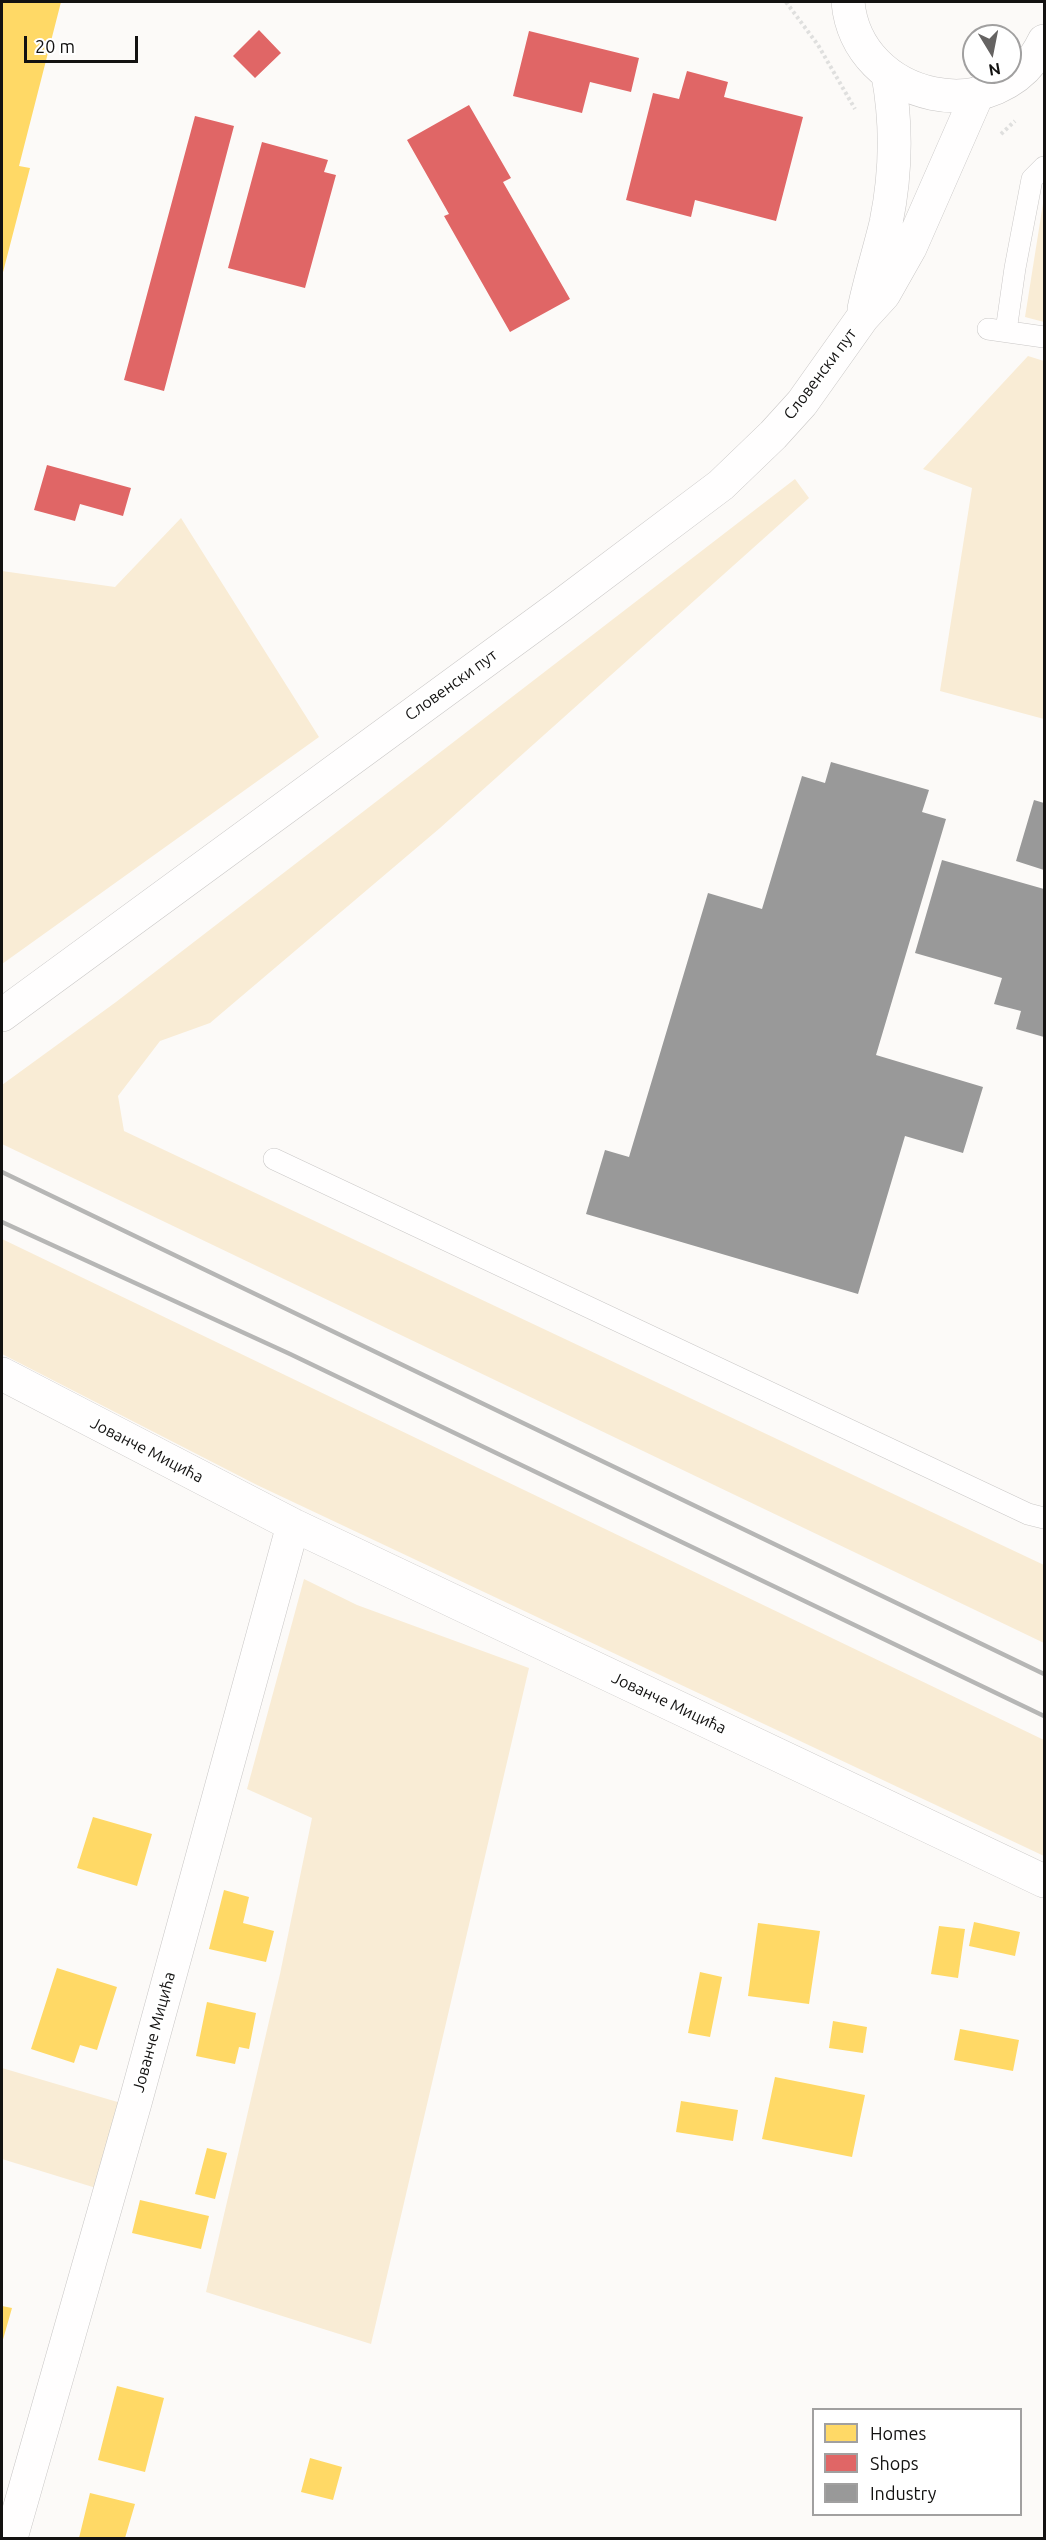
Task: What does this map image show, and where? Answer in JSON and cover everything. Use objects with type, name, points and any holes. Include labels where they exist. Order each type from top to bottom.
[{"type":"street","points":[[844,8],[866,51],[888,75],[909,87],[933,95],[948,97],[978,93],[1006,82],[1043,48]]},
{"type":"street","points":[[863,317],[886,222],[893,167],[894,110],[888,75]]},
{"type":"street","points":[[863,317],[884,294],[910,248],[978,93]]},
{"type":"street","name":"Словенски пут","points":[[2,1015],[563,604],[721,485],[802,403],[863,317]]},
{"type":"street","name":"Јованче Мицића","points":[[2,1374],[293,1526],[1044,1881]]},
{"type":"street","name":"Јованче Мицића","points":[[11,2538],[135,2103],[293,1526]]},
{"type":"lane","points":[[1044,167],[1032,179],[1015,268],[997,330],[1044,337]]},
{"type":"lane","points":[[274,1159],[1028,1514],[1044,1518]]},
{"type":"shaded area","points":[[1044,197],[1044,322],[1025,317]]},
{"type":"shaded area","points":[[1028,356],[1044,361],[1044,719],[940,691],[972,488],[923,469]]},
{"type":"shaded area","points":[[795,479],[809,498],[440,828],[210,1023],[160,1041],[118,1096],[124,1131],[1044,1565],[1044,1643],[2,1144],[2,1085],[116,1002]]},
{"type":"shaded area","points":[[181,518],[319,737],[2,964],[2,571],[115,587]]},
{"type":"shaded area","points":[[2,1239],[1044,1740],[1044,1856],[257,1485],[2,1354]]},
{"type":"shaded area","points":[[304,1579],[357,1605],[529,1668],[371,2344],[206,2292],[280,1974],[312,1818],[247,1789]]},
{"type":"shaded area","points":[[2,2068],[121,2103],[96,2188],[2,2159]]},
{"type":"building: Homes","points":[[2,2],[61,2],[19,166],[30,168],[2,276]]},
{"type":"building: Homes","points":[[93,1817],[152,1834],[137,1886],[77,1868]]},
{"type":"building: Homes","points":[[224,1890],[249,1897],[243,1923],[274,1931],[266,1962],[209,1949]]},
{"type":"building: Homes","points":[[974,1922],[1020,1932],[1015,1956],[969,1946]]},
{"type":"building: Homes","points":[[758,1923],[820,1931],[809,2004],[748,1996]]},
{"type":"building: Homes","points":[[939,1926],[965,1929],[958,1978],[931,1974]]},
{"type":"building: Homes","points":[[57,1968],[117,1987],[97,2050],[80,2045],[74,2063],[31,2049]]},
{"type":"building: Homes","points":[[700,1972],[722,1977],[710,2037],[688,2033]]},
{"type":"building: Homes","points":[[207,2002],[256,2013],[249,2049],[239,2047],[235,2064],[196,2056]]},
{"type":"building: Homes","points":[[833,2021],[867,2027],[863,2053],[829,2048]]},
{"type":"building: Homes","points":[[960,2029],[1019,2040],[1013,2071],[954,2060]]},
{"type":"building: Homes","points":[[775,2077],[865,2095],[852,2157],[762,2139]]},
{"type":"building: Homes","points":[[681,2101],[738,2110],[733,2141],[676,2132]]},
{"type":"building: Homes","points":[[207,2148],[227,2153],[215,2199],[195,2194]]},
{"type":"building: Homes","points":[[140,2200],[209,2216],[201,2249],[132,2233]]},
{"type":"building: Homes","points":[[2,2306],[12,2308],[2,2343]]},
{"type":"building: Homes","points":[[117,2386],[164,2398],[145,2472],[98,2460]]},
{"type":"building: Homes","points":[[310,2458],[342,2467],[333,2500],[301,2492]]},
{"type":"building: Homes","points":[[90,2493],[135,2504],[125,2538],[79,2538]]},
{"type":"building: Shops","points":[[259,30],[281,53],[255,78],[233,56]]},
{"type":"building: Shops","points":[[529,31],[639,58],[631,92],[590,82],[582,113],[513,96]]},
{"type":"building: Shops","points":[[687,71],[728,82],[724,97],[803,117],[776,221],[695,200],[691,217],[626,200],[653,93],[679,99]]},
{"type":"building: Shops","points":[[469,105],[511,178],[503,182],[570,299],[510,332],[444,216],[449,214],[407,140]]},
{"type":"building: Shops","points":[[195,116],[234,126],[164,391],[124,380]]},
{"type":"building: Shops","points":[[262,142],[328,160],[324,172],[336,175],[305,288],[228,268]]},
{"type":"building: Shops","points":[[47,465],[131,488],[123,516],[80,504],[75,521],[34,510]]},
{"type":"building: Industry","points":[[831,762],[929,790],[922,812],[946,819],[876,1055],[983,1087],[963,1153],[905,1136],[858,1294],[586,1214],[605,1150],[629,1157],[708,893],[762,909],[802,776],[825,783]]},
{"type":"building: Industry","points":[[1034,800],[1044,803],[1044,870],[1016,861]]},
{"type":"building: Industry","points":[[942,860],[1044,889],[1044,1037],[1016,1029],[1021,1011],[994,1004],[1002,978],[915,953]]},
{"type":"railway","points":[[2,1172],[1044,1674]]},
{"type":"railway","points":[[2,1222],[290,1354],[1044,1716]]}]
